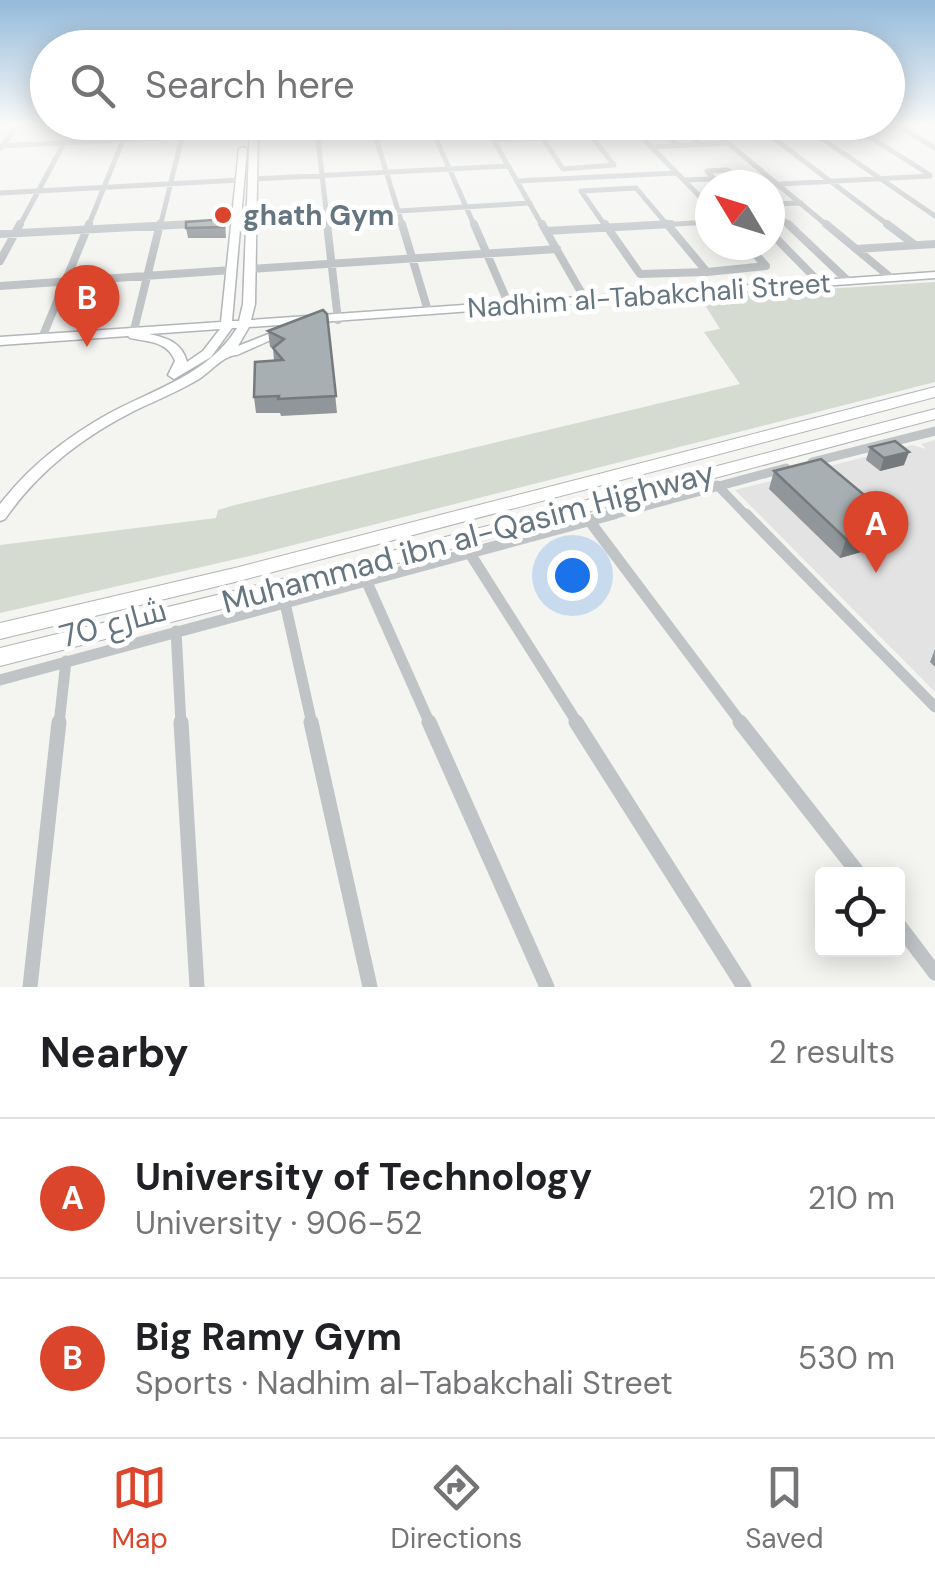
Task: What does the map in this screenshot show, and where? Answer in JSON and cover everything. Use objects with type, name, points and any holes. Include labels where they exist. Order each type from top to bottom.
[{"type":"highway","name":"Muhammad ibn al-Qasim Highway","points":[[0,631],[238,574],[935,392]]},
{"type":"highway","name":"Muhammad ibn al-Qasim Highway","points":[[0,656],[323,576],[935,414]]},
{"type":"main road","points":[[208,368],[238,342],[247,325],[251,220],[246,171]]},
{"type":"main road","points":[[2,506],[64,440],[207,354],[227,326],[236,222],[246,179]]},
{"type":"main road","name":"Nadhim al-Tabakchali Street","points":[[247,325],[935,275]]},
{"type":"main road","points":[[186,326],[211,317],[229,304]]},
{"type":"main road","points":[[249,304],[276,317],[298,319]]},
{"type":"main road","name":"Nadhim al-Tabakchali Street","points":[[1,345],[44,338],[316,323],[338,318]]},
{"type":"main road","points":[[2,506],[45,464],[86,434],[257,341],[316,323]]},
{"type":"main road","name":"Nadhim al-Tabakchali Street","points":[[132,333],[186,326],[227,326]]},
{"type":"main road","points":[[132,333],[172,344],[181,361],[174,375]]},
{"type":"street","points":[[0,261],[49,171]]},
{"type":"street","points":[[44,338],[110,171]]},
{"type":"street","points":[[132,333],[173,171]]},
{"type":"street","points":[[321,171],[338,318]]},
{"type":"street","points":[[0,193],[406,171]]},
{"type":"street","points":[[451,171],[509,305]]},
{"type":"street","points":[[511,171],[586,299]]},
{"type":"street","points":[[565,171],[642,275],[766,266],[760,260]]},
{"type":"street","points":[[819,171],[915,245]]},
{"type":"street","points":[[871,171],[935,216]]},
{"type":"street","points":[[386,172],[428,311]]},
{"type":"street","points":[[517,182],[676,173],[695,192]]},
{"type":"street","points":[[785,184],[933,177]]},
{"type":"street","points":[[684,180],[695,179]]},
{"type":"street","points":[[581,191],[636,188],[707,272]]},
{"type":"street","points":[[785,189],[890,277]]},
{"type":"street","points":[[785,204],[801,203]]},
{"type":"street","points":[[251,220],[530,204]]},
{"type":"street","points":[[785,220],[847,280]]},
{"type":"street","points":[[218,223],[236,222]]},
{"type":"street","points":[[546,231],[695,223]]},
{"type":"street","points":[[0,234],[198,224]]},
{"type":"street","points":[[856,249],[935,244]]},
{"type":"street","points":[[785,247],[819,282]]},
{"type":"street","points":[[250,269],[557,249]]},
{"type":"street","points":[[794,256],[820,254]]},
{"type":"street","points":[[0,286],[232,270]]},
{"type":"street","name":"شارع 70","points":[[0,680],[588,519],[935,432]]},
{"type":"street","points":[[718,485],[935,707]]},
{"type":"street","points":[[588,519],[640,593],[854,867]]},
{"type":"street","points":[[469,552],[744,987]]},
{"type":"street","points":[[366,580],[547,987]]},
{"type":"street","points":[[285,603],[370,987]]},
{"type":"street","points":[[176,631],[197,987]]},
{"type":"street","points":[[30,987],[66,662]]},
{"type":"street","points":[[905,933],[935,973]]},
{"type":"shaded area","points":[[935,282],[935,382],[254,555],[0,613],[0,545],[216,518],[218,510],[235,505],[740,384],[704,332],[720,329],[700,297]]},
{"type":"shaded area","points":[[935,440],[935,692],[735,490],[912,445],[926,449],[921,444]]},
{"type":"building","points":[[225,219],[224,227],[186,228],[186,222]]},
{"type":"building","points":[[323,310],[327,314],[336,396],[254,397],[255,362],[283,360],[273,348],[284,339],[268,331]]},
{"type":"building","points":[[895,441],[909,452],[884,458],[870,447]]},
{"type":"building","points":[[821,459],[899,524],[846,539],[774,471]]},
{"type":"place","name":"ghath Gym","points":[[223,215]]},
{"type":"place","name":"Big Ramy Gym","points":[[87,347]]},
{"type":"place","name":"University of Technology","points":[[876,573]]}]
